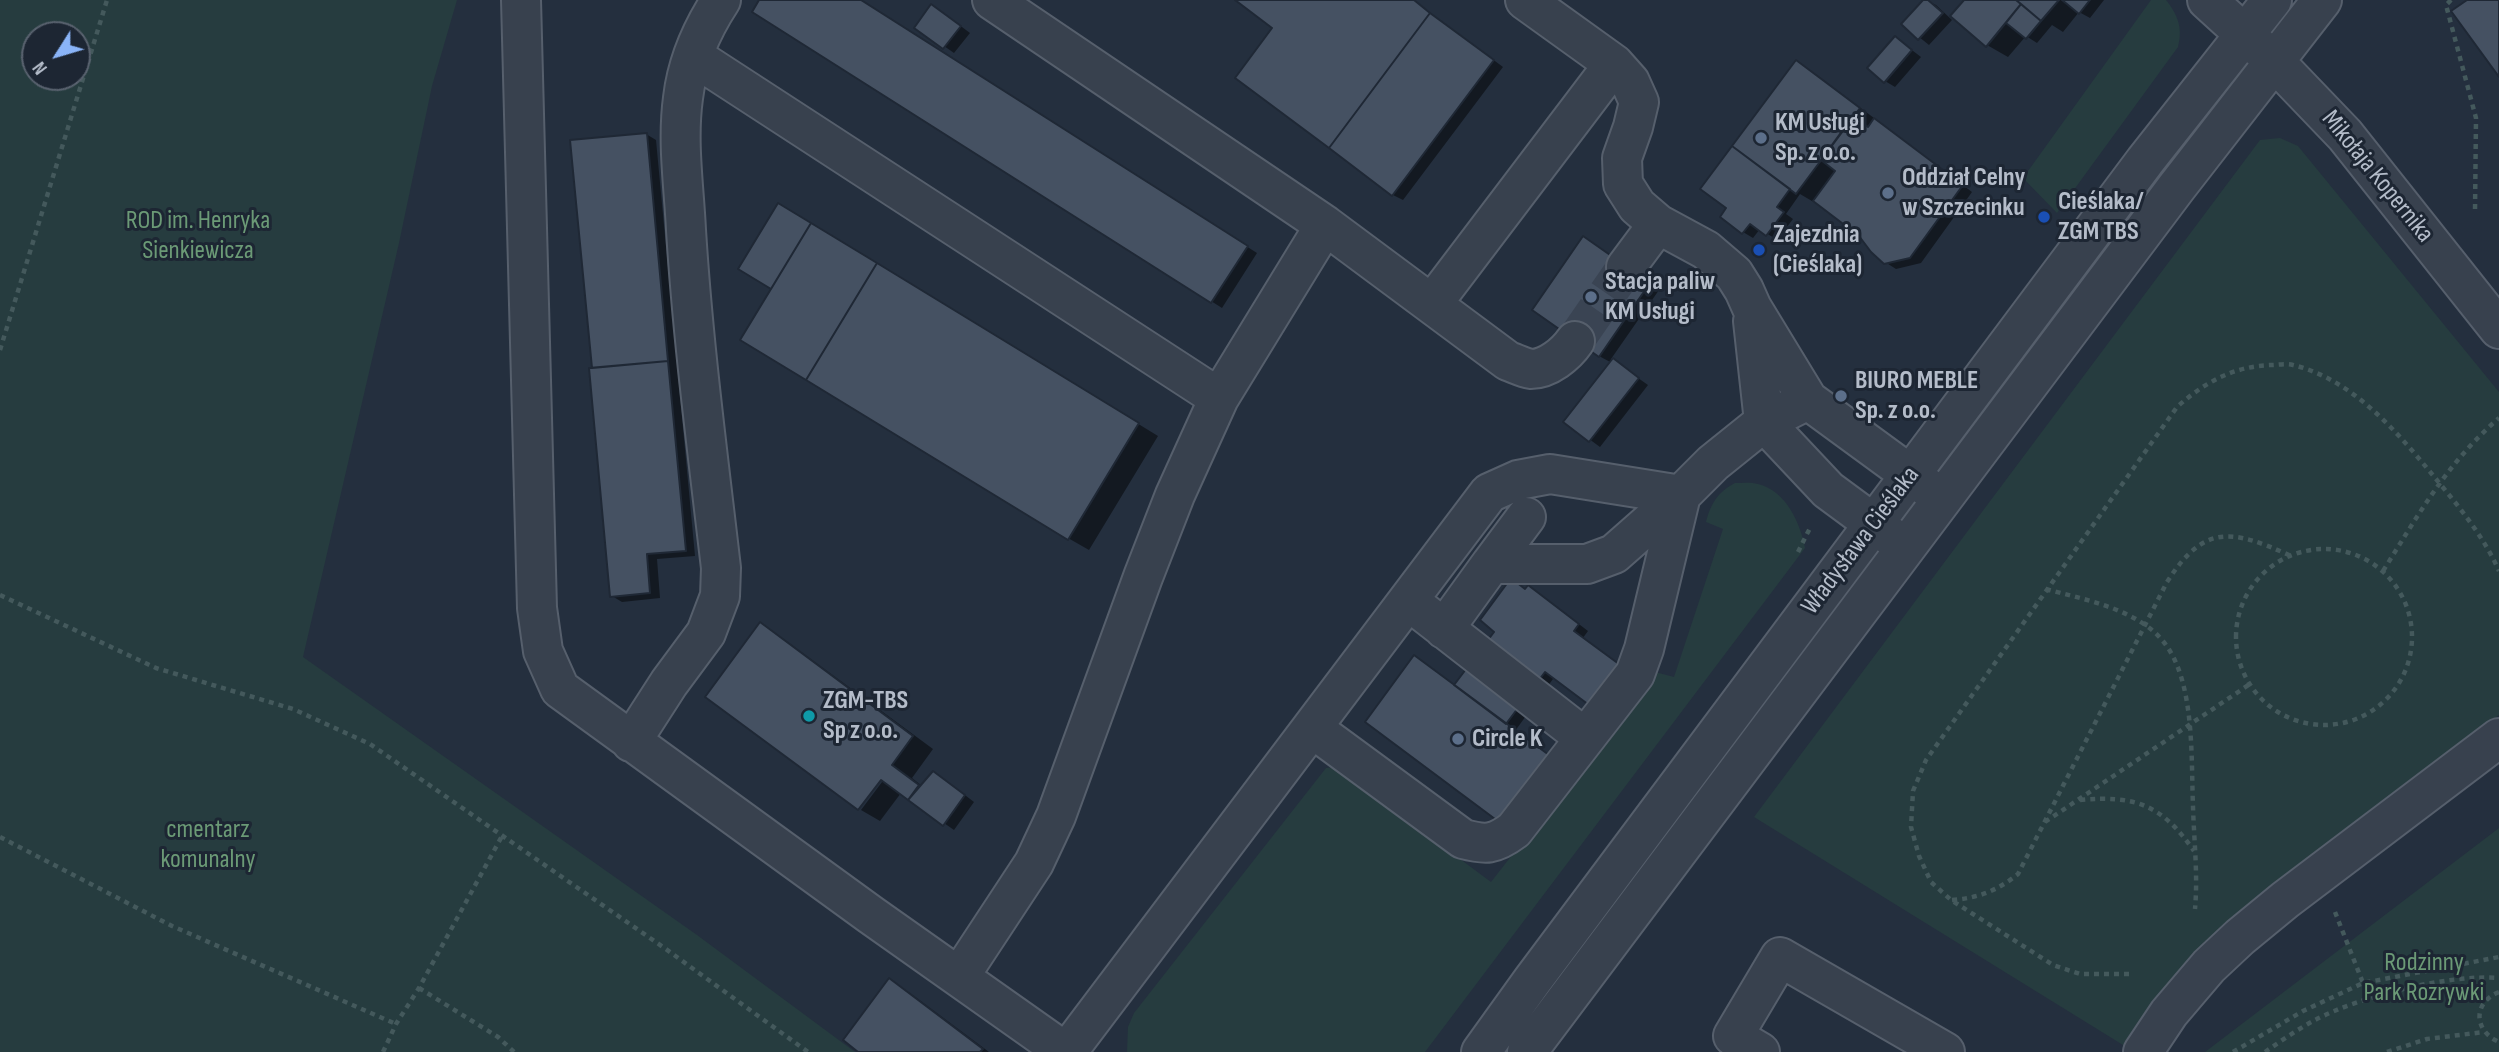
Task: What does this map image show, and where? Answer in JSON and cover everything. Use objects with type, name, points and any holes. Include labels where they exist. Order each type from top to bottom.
[{"type":"street","points":[[521,0],[537,608],[543,651],[560,689],[959,978],[1066,1052],[1489,493],[1518,480],[1550,474],[1681,495]]},
{"type":"street","points":[[631,742],[669,683],[706,633],[720,596],[721,568],[691,300],[680,129],[683,95],[693,56],[708,19],[721,0]]},
{"type":"street","points":[[992,0],[1325,225],[1508,361],[1531,369],[1551,363],[1569,350],[1575,341]]},
{"type":"street","points":[[1525,0],[1614,64],[1630,82],[1639,102],[1622,158],[1623,184],[1637,206],[1658,224],[1706,250],[1734,274],[1808,400],[1942,499]]},
{"type":"street","name":"Mikołaja Kopernika","points":[[2207,0],[2274,61],[2345,135],[2499,329]]},
{"type":"street","name":"Władysława Cieślaka","points":[[1481,1052],[2145,161],[2272,0]]},
{"type":"street","name":"Władysława Cieślaka","points":[[1527,1052],[1942,499],[2322,0]]},
{"type":"street","points":[[693,56],[1219,398]]},
{"type":"street","points":[[1432,304],[1614,64]]},
{"type":"street","points":[[1626,267],[1658,224]]},
{"type":"street","points":[[959,978],[1034,863],[1056,816],[1175,495],[1219,398],[1325,225]]},
{"type":"street","points":[[1752,308],[1764,422],[1828,490],[1906,547]]},
{"type":"street","points":[[1492,564],[1587,564],[1614,554],[1713,463],[1764,422],[1808,400]]},
{"type":"street","points":[[1312,728],[1463,839],[1482,844],[1500,841],[1514,830],[1635,674],[1644,649],[1681,495]]},
{"type":"street","points":[[1444,629],[1526,517]]},
{"type":"street","points":[[1408,601],[1585,738]]},
{"type":"street","points":[[2143,1052],[2169,1013],[2209,966],[2240,937],[2499,738]]},
{"type":"street","points":[[1760,1052],[1733,1036],[1780,957],[1945,1052]]},
{"type":"path","points":[[0,350],[107,0]]},
{"type":"path","points":[[2451,0],[2446,5],[2476,118],[2475,212]]},
{"type":"path","points":[[2129,974],[2080,974],[2053,965],[1951,900],[1931,882],[1919,856],[1912,827],[1913,791],[1926,760],[2177,407],[2195,391],[2222,374],[2255,365],[2291,364],[2330,379],[2372,409],[2409,446],[2469,520],[2499,571]]},
{"type":"path","points":[[2383,571],[2438,482],[2468,445],[2499,418]]},
{"type":"path","points":[[1951,900],[1973,898],[2001,888],[2018,874],[2167,582],[2181,560],[2194,547],[2212,538],[2231,537],[2256,540],[2289,555]]},
{"type":"path","points":[[2315,548],[2343,550],[2369,560],[2383,571],[2405,601],[2412,628],[2410,656],[2401,681],[2383,703],[2360,718],[2332,725],[2305,723],[2279,713],[2257,696],[2242,672],[2235,645],[2237,617],[2247,591],[2265,570],[2289,555],[2315,548]]},
{"type":"path","points":[[2046,589],[2122,612],[2165,643],[2172,656],[2182,684],[2189,727],[2197,880],[2195,909]]},
{"type":"path","points":[[0,595],[156,667],[293,709],[370,744],[663,947],[808,1052]]},
{"type":"path","points":[[2042,824],[2250,684]]},
{"type":"path","points":[[2078,800],[2118,798],[2136,802],[2171,822],[2195,852]]},
{"type":"path","points":[[383,1052],[396,1024],[419,988],[502,836]]},
{"type":"path","points":[[0,837],[172,926],[396,1024]]},
{"type":"path","points":[[2331,901],[2363,983]]},
{"type":"path","points":[[2233,1052],[2303,1011],[2363,983],[2499,957]]},
{"type":"path","points":[[2265,1052],[2316,1019],[2367,1000],[2423,985],[2499,978]]},
{"type":"path","points":[[419,988],[498,1037],[514,1052]]},
{"type":"path","points":[[2497,1052],[2499,1042],[2484,1032],[2479,1016],[2482,1004],[2499,992]]},
{"type":"path","points":[[2387,1052],[2427,1039],[2484,1032]]},
{"type":"green space","points":[[0,0],[457,0],[432,86],[399,243],[303,657],[697,935],[855,1052],[0,1052]]},
{"type":"green space","points":[[2151,0],[2166,0],[2174,11],[2180,28],[2178,47],[2057,213],[2023,178]]},
{"type":"green space","points":[[2280,138],[2298,146],[2499,392],[2499,715],[2234,917],[2195,952],[2157,996],[2123,1045],[1754,817],[2260,140]]},
{"type":"green space","points":[[1735,483],[1758,484],[1784,500],[1795,518],[1805,548],[1425,1052],[1127,1052],[1128,1027],[1134,1013],[1326,768],[1336,767],[1491,882],[1655,672],[1674,677],[1723,529],[1706,522],[1708,515],[1720,494]]},
{"type":"green space","name":"Rodzinny Park Rozrywki","points":[[2499,828],[2499,1052],[2205,1052]]},
{"type":"building","points":[[759,0],[861,0],[1248,246],[1211,303],[752,12]]},
{"type":"building","points":[[1235,0],[1414,0],[1430,13],[1329,148],[1235,78],[1272,28]]},
{"type":"building","points":[[1923,0],[1928,0],[1943,13],[1918,40],[1901,24]]},
{"type":"building","points":[[1964,0],[2016,0],[2021,4],[1986,47],[1950,16]]},
{"type":"building","points":[[2016,0],[2059,0],[2041,21]]},
{"type":"building","points":[[2062,0],[2090,0],[2079,14]]},
{"type":"building","points":[[2467,0],[2499,0],[2499,77],[2451,11]]},
{"type":"building","points":[[931,4],[961,26],[943,49],[914,28]]},
{"type":"building","points":[[2021,4],[2041,21],[2026,39],[2006,23]]},
{"type":"building","points":[[1430,13],[1494,60],[1392,196],[1329,148]]},
{"type":"building","points":[[1895,36],[1912,50],[1884,83],[1867,68]]},
{"type":"building","points":[[1796,60],[1860,108],[1796,194],[1732,146]]},
{"type":"building","name":"Oddział Celny w Szczecinku","points":[[1853,116],[1868,127],[1874,118],[1963,185],[1910,258],[1884,264],[1859,236],[1813,201],[1835,171],[1821,160]]},
{"type":"building","points":[[647,133],[668,361],[592,368],[570,140]]},
{"type":"building","points":[[1732,146],[1790,189],[1777,207],[1784,212],[1766,236],[1750,224],[1742,234],[1720,217],[1726,208],[1700,189]]},
{"type":"building","points":[[778,203],[811,223],[771,289],[738,269]]},
{"type":"building","points":[[811,223],[877,263],[806,380],[740,340]]},
{"type":"building","name":"Stacja paliw KM Usługi","points":[[1583,236],[1650,283],[1599,357],[1532,310]]},
{"type":"building","points":[[877,263],[1139,423],[1068,540],[806,380]]},
{"type":"building","points":[[1613,358],[1639,378],[1589,442],[1563,422]]},
{"type":"building","points":[[668,361],[686,551],[647,554],[650,593],[610,597],[589,368]]},
{"type":"building","points":[[1511,578],[1525,589],[1528,585],[1579,624],[1574,631],[1623,667],[1593,708],[1545,672],[1506,724],[1454,685],[1494,632],[1480,620]]},
{"type":"building","name":"ZGM-TBS Sp z o.o.","points":[[760,622],[913,736],[892,765],[919,785],[908,800],[881,780],[858,810],[705,697]]},
{"type":"building","name":"Circle K","points":[[1414,655],[1549,755],[1499,822],[1365,722]]},
{"type":"building","points":[[933,771],[965,795],[943,826],[908,800]]},
{"type":"building","points":[[889,978],[983,1049],[980,1052],[858,1052],[843,1040]]},
{"type":"tunnel","points":[[1575,341],[1626,267]]},
{"type":"place","name":"KM Usługi Sp. z o.o.","points":[[1761,138]]},
{"type":"place","name":"Oddział Celny w Szczecinku","points":[[1888,193]]},
{"type":"place","name":"Cieślaka/ ZGM TBS","points":[[2044,217]]},
{"type":"place","name":"Zajezdnia (Cieślaka)","points":[[1759,250]]},
{"type":"place","name":"Stacja paliw KM Usługi","points":[[1591,297]]},
{"type":"place","name":"BIURO MEBLE Sp. z o.o.","points":[[1841,396]]},
{"type":"place","name":"ZGM-TBS Sp z o.o.","points":[[809,716]]},
{"type":"place","name":"Circle K","points":[[1458,739]]},
{"type":"park label","name":"ROD im. Henryka Sienkiewicza","points":[[198,236]]},
{"type":"park label","name":"cmentarz komunalny","points":[[208,845]]}]
